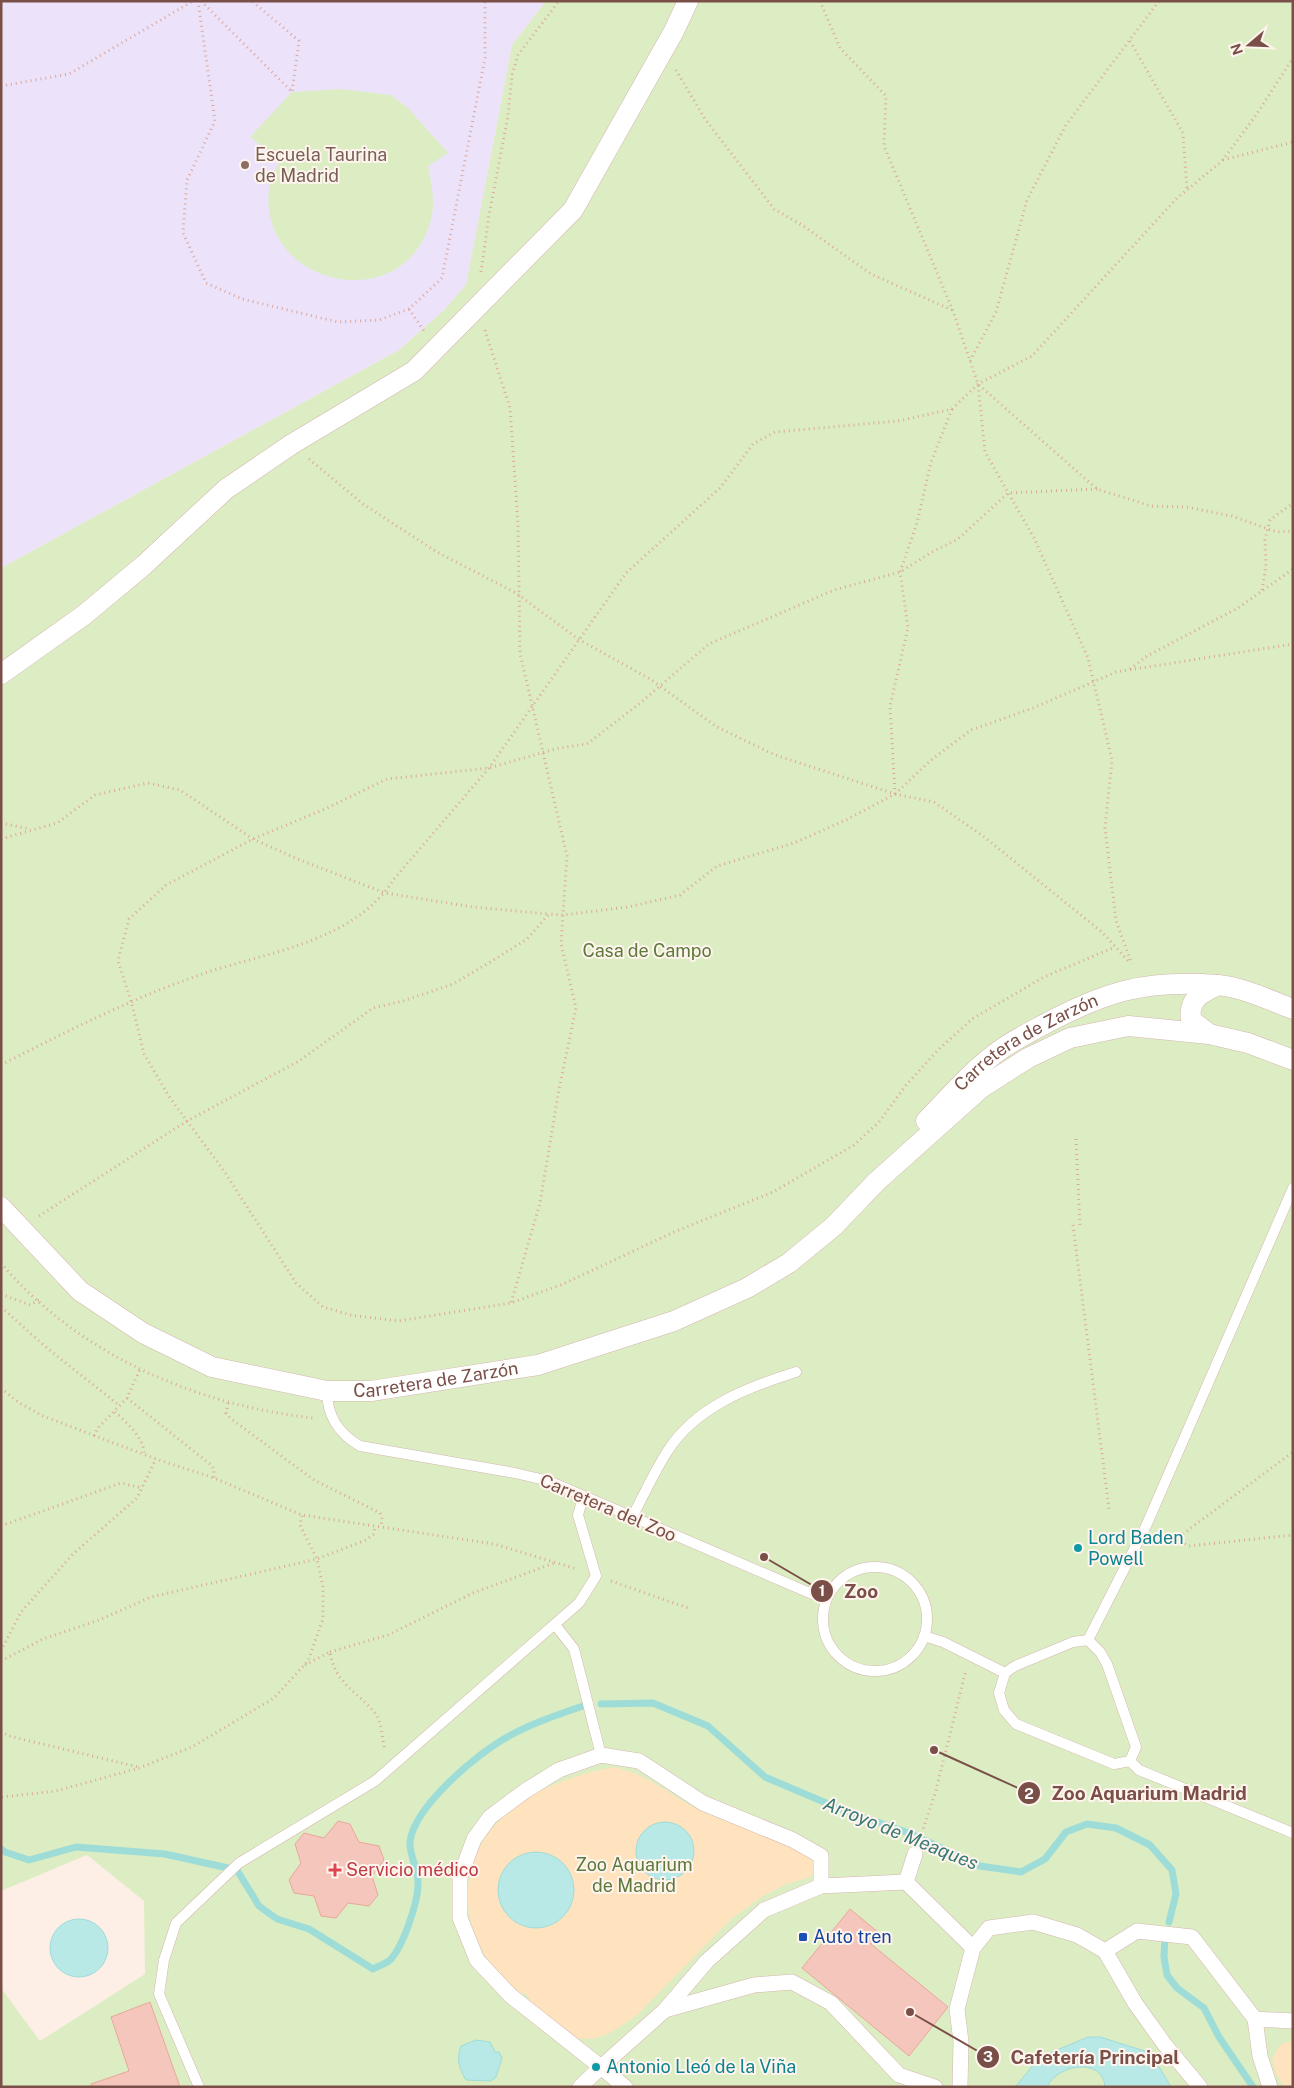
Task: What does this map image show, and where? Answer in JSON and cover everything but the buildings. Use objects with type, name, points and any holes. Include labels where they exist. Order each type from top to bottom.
[{"type":"street","points":[[1,674],[84,615],[144,565],[226,489],[292,444],[414,371],[573,210],[663,50],[688,1]]},
{"type":"street","name":"Carretera de Zarzón","points":[[1,1207],[80,1291],[143,1333],[212,1367],[327,1391],[371,1392],[538,1365],[674,1321],[747,1288],[789,1263],[834,1226],[876,1182],[926,1121],[958,1088],[1003,1048],[1079,1006],[1108,994],[1146,985],[1218,985],[1249,992],[1293,1009]]},
{"type":"street","name":"Carretera de Zarzón","points":[[1209,1034],[1191,1020],[1190,1010],[1192,1002],[1200,994],[1218,985]]},
{"type":"street","name":"Carretera de Zarzón","points":[[876,1182],[981,1088],[1028,1058],[1070,1038],[1128,1026],[1209,1034],[1248,1043],[1293,1060]]},
{"type":"street","points":[[625,2087],[511,1996],[477,1960],[460,1918],[460,1877],[474,1839],[490,1818],[525,1791],[559,1770],[601,1755],[639,1761],[703,1803],[792,1840],[821,1856],[821,1886]]},
{"type":"street","points":[[906,1882],[915,1854]]},
{"type":"street","points":[[580,2087],[665,2010],[707,1960],[764,1910],[821,1886],[906,1882],[973,1948]]},
{"type":"street","points":[[960,2087],[961,2042],[957,2009],[973,1948],[989,1928],[1033,1922],[1076,1935],[1105,1951],[1135,2003],[1165,2045],[1200,2087]]},
{"type":"street","points":[[1105,1951],[1137,1931],[1192,1937],[1255,2019],[1260,2056],[1270,2087]]},
{"type":"street","points":[[665,2010],[754,1986],[792,1982],[830,2003],[899,2075],[935,2087]]},
{"type":"street","points":[[1255,2019],[1293,2021]]},
{"type":"lane","points":[[1088,1640],[1146,1526],[1293,1188]]},
{"type":"lane","points":[[632,1517],[667,1451],[695,1421],[745,1389],[796,1372]]},
{"type":"lane","name":"Carretera del Zoo","points":[[327,1391],[327,1404],[332,1420],[351,1441],[360,1446],[549,1481],[583,1498],[826,1600]]},
{"type":"lane","points":[[198,2087],[159,1994],[164,1960],[176,1923],[239,1863],[366,1788],[515,1657],[556,1626],[586,1596],[596,1576],[578,1515],[583,1498]]},
{"type":"lane","points":[[879,1566],[894,1570],[908,1578],[922,1597],[927,1620],[924,1636],[916,1651],[904,1662],[881,1670],[856,1667],[842,1659],[831,1646],[824,1630],[823,1614],[826,1600],[836,1584],[848,1574],[863,1567],[879,1566]]},
{"type":"lane","points":[[556,1626],[574,1649],[601,1755]]},
{"type":"lane","points":[[924,1636],[970,1655],[1005,1673]]},
{"type":"lane","points":[[1088,1640],[1072,1642],[1015,1666],[1005,1673],[1000,1693],[1004,1710],[1016,1724],[1114,1764],[1130,1760]]},
{"type":"lane","points":[[1088,1640],[1100,1652],[1117,1692],[1136,1747],[1130,1760]]},
{"type":"lane","points":[[1130,1760],[1140,1770],[1293,1833]]},
{"type":"path","points":[[1,86],[69,74],[193,1]]},
{"type":"path","points":[[200,1],[292,92],[299,41],[252,1]]},
{"type":"path","points":[[200,1],[214,121],[187,180],[182,233],[206,284],[242,299],[338,322],[379,320],[409,309],[442,278],[485,58],[485,1]]},
{"type":"path","points":[[511,1303],[540,1203],[559,1090],[576,1008],[561,944],[567,856],[520,653],[518,525],[510,408],[478,308],[482,261],[508,116],[512,75],[518,55],[559,1]]},
{"type":"path","points":[[820,1],[840,48],[886,96],[884,146],[953,311],[978,384],[985,452],[1038,546],[1088,658],[1112,760],[1104,828],[1116,921],[1132,964]]},
{"type":"path","points":[[969,361],[996,312],[1027,200],[1066,125],[1159,1]]},
{"type":"path","points":[[1130,41],[1183,133],[1187,190]]},
{"type":"path","points":[[663,50],[687,86],[705,119],[774,209],[804,227],[871,274],[953,311]]},
{"type":"path","points":[[895,794],[890,706],[908,628],[900,572],[917,523],[931,462],[952,409],[978,384],[1032,356],[1065,318],[1187,190],[1222,161],[1256,115],[1293,58]]},
{"type":"path","points":[[1222,161],[1293,142]]},
{"type":"path","points":[[978,384],[1097,489]]},
{"type":"path","points":[[1,1065],[131,1002],[205,973],[282,950],[340,928],[385,893],[394,879],[490,768],[626,572],[720,488],[753,444],[776,432],[898,421],[952,409]]},
{"type":"path","points":[[292,444],[363,504],[437,552],[519,595],[578,639],[660,686],[717,727],[775,755],[895,794],[934,802],[983,836],[1102,932],[1132,964],[1146,985]]},
{"type":"path","points":[[1116,947],[1044,977],[972,1019],[919,1070],[873,1128],[854,1145],[773,1192],[674,1232],[563,1284],[511,1303],[398,1321],[350,1315],[323,1307],[296,1283],[224,1171],[187,1121],[144,1054],[131,1002],[118,962],[128,919],[166,885],[253,839],[325,810],[387,778],[490,768],[559,748],[587,744],[709,644],[834,590],[900,572],[932,552],[958,539],[1008,493],[1097,489],[1151,506],[1186,507],[1232,516],[1277,532],[1293,532]]},
{"type":"path","points":[[1262,591],[1266,566],[1265,540],[1270,520],[1293,503]]},
{"type":"path","points":[[1129,670],[1147,656],[1238,608],[1293,569]]},
{"type":"path","points":[[1,838],[57,823],[95,795],[148,783],[180,790],[253,839],[300,860],[385,893],[473,907],[563,915],[628,907],[680,895],[717,866],[794,843],[846,820],[895,794],[931,760],[971,730],[1033,708],[1116,672],[1293,644]]},
{"type":"path","points":[[1,823],[31,830]]},
{"type":"path","points":[[20,1228],[187,1121],[299,1061],[373,1008],[403,1001],[453,984],[527,939],[549,914]]},
{"type":"path","points":[[1076,1139],[1080,1225]]},
{"type":"path","points":[[1073,1225],[1109,1509]]},
{"type":"path","points":[[1,1294],[30,1304],[39,1300]]},
{"type":"path","points":[[1,1307],[47,1348],[120,1406]]},
{"type":"path","points":[[94,1436],[97,1429],[127,1398],[140,1369]]},
{"type":"path","points":[[1,1388],[28,1409],[94,1436],[214,1478],[302,1515],[494,1544],[557,1562],[691,1609]]},
{"type":"path","points":[[127,1398],[211,1465],[214,1469],[214,1478]]},
{"type":"path","points":[[228,1403],[226,1412],[230,1418],[314,1480],[380,1512],[382,1516],[381,1527]]},
{"type":"path","points":[[115,1412],[125,1421],[143,1445],[144,1454]]},
{"type":"path","points":[[1176,1539],[1293,1452]]},
{"type":"path","points":[[1,1651],[21,1612],[73,1554],[137,1498],[156,1459]]},
{"type":"path","points":[[1,1526],[121,1483],[142,1488]]},
{"type":"path","points":[[2,1796],[56,1791],[139,1768],[192,1747],[274,1698],[308,1661],[324,1618],[323,1587],[317,1559],[300,1525],[302,1515]]},
{"type":"path","points":[[1,1661],[43,1639],[99,1620],[151,1597],[317,1559],[366,1540],[374,1534],[375,1526]]},
{"type":"path","points":[[1160,1531],[1189,1546],[1293,1535]]},
{"type":"path","points":[[303,1666],[330,1652],[388,1635],[473,1593],[557,1562]]},
{"type":"path","points":[[330,1652],[332,1663],[348,1689],[377,1714],[389,1768]]},
{"type":"path","points":[[925,1823],[970,1655]]},
{"type":"path","points":[[1,1731],[9,1736],[139,1768]]},
{"type":"shaded area","name":"Escuela Taurina de Madrid","points":[[1,1],[546,1],[512,45],[466,286],[444,310],[399,350],[1,568]]},
{"type":"green space","name":"Casa de Campo","points":[[546,1],[1293,1],[1293,2087],[1,2087],[1,1988],[40,2041],[145,1974],[144,1901],[87,1855],[1,1891],[1,568],[399,350],[444,310],[466,285],[512,45]]},
{"type":"green space","points":[[341,89],[391,95],[408,108],[448,153],[428,166],[433,209],[418,248],[395,269],[367,279],[337,278],[309,268],[286,249],[272,223],[269,189],[280,160],[250,137],[292,92]]},
{"type":"sand","points":[[614,1767],[649,1780],[688,1804],[714,1817],[791,1846],[817,1865],[815,1872],[808,1878],[786,1884],[763,1896],[732,1918],[636,2016],[608,2034],[593,2039],[574,2038],[533,2007],[526,1993],[521,1994],[489,1961],[480,1946],[473,1928],[468,1893],[473,1865],[483,1842],[498,1822],[517,1805],[563,1781]]},
{"type":"sand","points":[[1293,2040],[1293,2087],[1285,2087],[1276,2074],[1272,2059],[1280,2045]]},
{"type":"water","points":[[659,1822],[671,1822],[686,1830],[694,1845],[694,1857],[686,1872],[671,1880],[659,1880],[644,1872],[636,1857],[636,1845],[644,1830]]},
{"type":"water","points":[[536,1852],[550,1855],[563,1863],[571,1876],[574,1890],[571,1904],[563,1917],[550,1925],[536,1928],[522,1925],[509,1917],[501,1904],[498,1890],[501,1876],[509,1863],[522,1855]]},
{"type":"water","points":[[73,1919],[85,1919],[100,1927],[108,1942],[108,1954],[100,1969],[85,1977],[73,1977],[58,1969],[50,1954],[50,1942],[58,1927]]},
{"type":"water","points":[[1088,2037],[1100,2037],[1151,2053],[1171,2087],[1105,2087],[1102,2077],[1096,2071],[1079,2067],[1060,2073],[1052,2079],[1047,2087],[1016,2086],[1040,2057]]},
{"type":"water","points":[[476,2040],[490,2042],[495,2052],[499,2052],[502,2058],[496,2077],[491,2081],[466,2080],[460,2067],[459,2055],[461,2046]]},
{"type":"waterway","name":"Arroyo de Meaques","points":[[601,1704],[653,1703],[708,1726],[765,1777],[845,1811],[909,1833],[980,1866],[1021,1872],[1045,1859],[1066,1832],[1087,1824],[1116,1828],[1150,1845],[1172,1870],[1176,1894],[1169,1922]]},
{"type":"waterway","name":"Arroyo de Meaques","points":[[1,1849],[29,1860],[76,1847],[165,1854],[237,1870],[259,1906],[277,1919],[309,1929],[373,1969],[386,1963],[395,1954],[409,1923],[418,1890],[417,1872],[410,1842],[414,1828],[423,1812],[450,1781],[481,1754],[496,1744],[527,1727],[583,1706]]},
{"type":"waterway","name":"Arroyo de Meaques","points":[[1165,1936],[1164,1957],[1167,1975],[1177,1988],[1204,2008],[1219,2037],[1253,2087]]},
{"type":"place","name":"Escuela Taurina de Madrid","points":[[245,165]]},
{"type":"place","name":"Lord Baden Powell","points":[[1078,1548]]},
{"type":"place","name":"Zoo","points":[[764,1557]]},
{"type":"place","name":"Zoo Aquarium Madrid","points":[[934,1750]]},
{"type":"place","name":"Servicio médico","points":[[335,1870]]},
{"type":"place","name":"Auto tren","points":[[803,1937]]},
{"type":"place","name":"Cafetería Principal","points":[[910,2012]]},
{"type":"place","name":"Antonio Lleó de la Viña","points":[[596,2067]]},
{"type":"park label","name":"Zoo Aquarium de Madrid","points":[[634,1875]]}]
